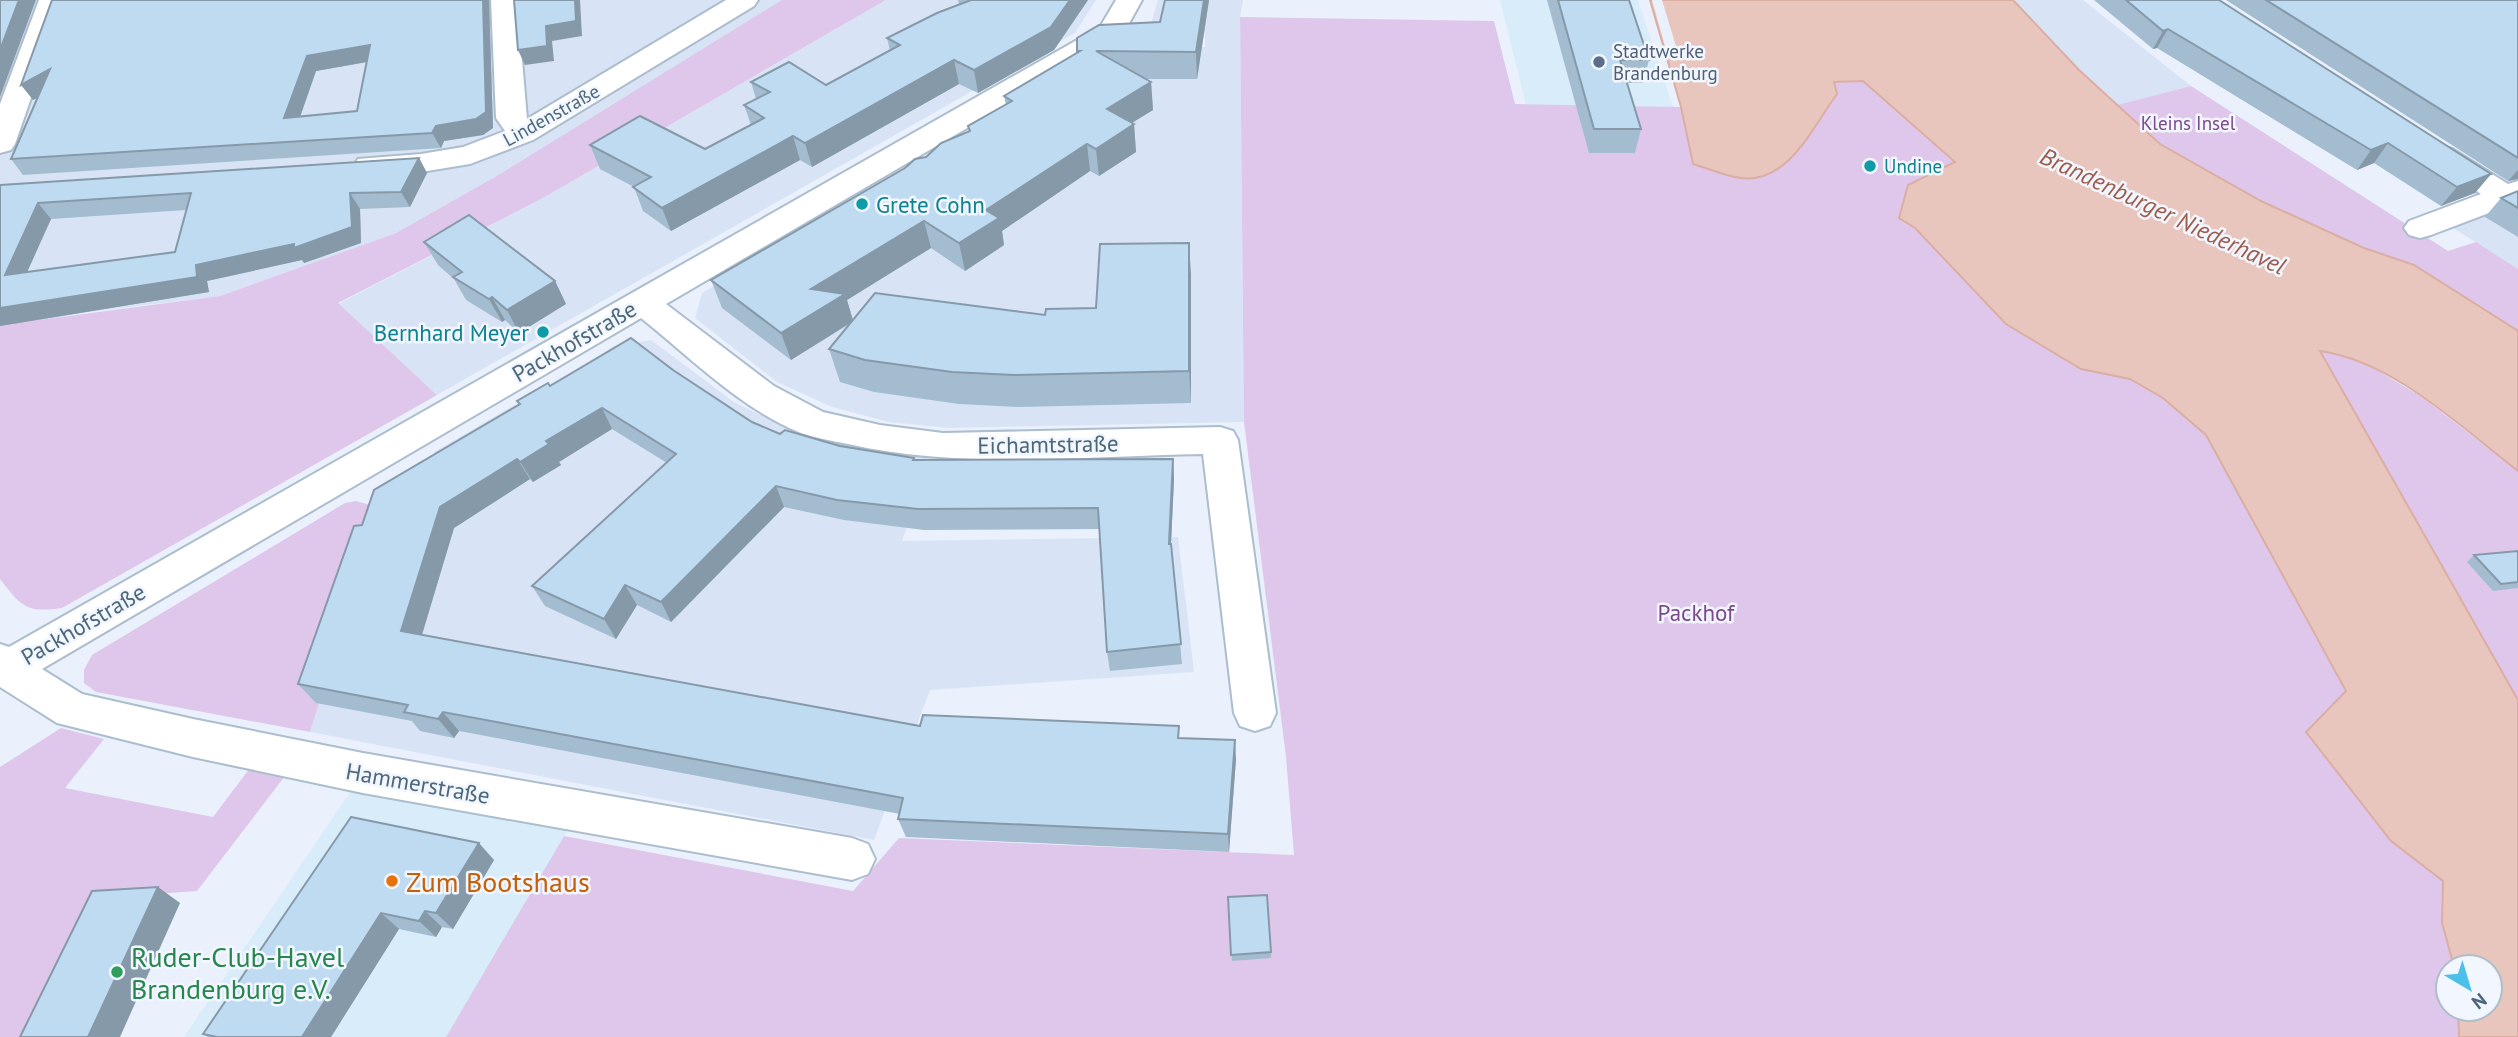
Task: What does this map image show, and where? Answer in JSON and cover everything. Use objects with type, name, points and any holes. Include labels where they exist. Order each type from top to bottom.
[{"type":"street","points":[[0,143],[52,0]]},
{"type":"street","points":[[504,0],[511,118],[523,134]]},
{"type":"street","points":[[688,0],[698,28]]},
{"type":"street","name":"Lindenstraße","points":[[343,167],[421,163],[470,155],[523,134],[746,0]]},
{"type":"street","name":"Packhofstraße","points":[[3,665],[1111,33],[1129,0]]},
{"type":"street","points":[[2423,143],[2511,193]]},
{"type":"street","points":[[2420,228],[2511,193]]},
{"type":"street","name":"Eichamtstraße","points":[[642,302],[761,395],[813,423],[880,438],[943,446],[1220,440],[1255,713]]},
{"type":"street","name":"Hammerstraße","points":[[3,665],[72,710],[193,738],[376,776],[852,859]]},
{"type":"shaded area","points":[[0,0],[783,0],[500,174],[396,233],[220,296],[89,312],[0,327]]},
{"type":"shaded area","points":[[886,0],[1096,0],[1075,33],[437,395],[338,304],[543,198]]},
{"type":"shaded area","points":[[1158,0],[1243,0],[1240,18],[1244,422],[948,428],[889,422],[832,407],[777,382],[695,318],[702,293],[1123,46],[1205,47],[1205,34],[1150,26]]},
{"type":"shaded area","points":[[1500,0],[1638,0],[1673,107],[1526,105]]},
{"type":"shaded area","points":[[2013,0],[2083,0],[2191,86],[2117,105],[2079,70]]},
{"type":"shaded area","points":[[2518,196],[2518,269],[2450,226]]},
{"type":"shaded area","points":[[651,340],[734,402],[807,438],[932,459],[902,541],[1178,537],[1194,672],[930,690],[874,840],[310,732],[381,508],[448,467],[434,452],[615,346]]},
{"type":"shaded area","points":[[363,773],[582,812],[564,836],[446,1037],[184,1037]]},
{"type":"green space","points":[[782,0],[886,0],[543,198],[338,303],[437,395],[62,608],[40,610],[26,606],[0,579],[0,325],[220,296],[396,233],[500,174]]},
{"type":"green space","name":"Packhof","points":[[1240,17],[1494,21],[1515,104],[1681,107],[1693,164],[1735,177],[1753,178],[1769,174],[1783,165],[1796,153],[1837,94],[1834,82],[1863,81],[1955,163],[1908,185],[1899,218],[1915,228],[2006,324],[2081,369],[2130,379],[2163,398],[2206,435],[2346,692],[2306,732],[2391,841],[2444,881],[2442,923],[2450,953],[2434,953],[2434,1023],[2458,1023],[2459,1037],[446,1037],[564,836],[853,891],[899,838],[1294,855],[1286,757],[1244,422]]},
{"type":"green space","name":"Kleins Insel","points":[[2191,86],[2448,251],[2476,242],[2518,269],[2518,331],[2414,265],[2364,248],[2261,201],[2160,144],[2117,105]]},
{"type":"green space","points":[[2320,350],[2365,363],[2422,397],[2518,471],[2518,700]]},
{"type":"green space","points":[[356,501],[381,508],[310,732],[96,692],[84,683],[84,670],[92,655],[345,503]]},
{"type":"green space","points":[[61,728],[104,739],[65,788],[213,817],[250,768],[285,776],[197,891],[113,897],[53,1037],[0,1037],[0,767]]},
{"type":"water","name":"Brandenburger Niederhavel","points":[[1650,0],[2013,0],[2079,70],[2160,144],[2261,201],[2364,248],[2414,265],[2518,331],[2518,471],[2450,416],[2400,382],[2347,357],[2320,351],[2518,700],[2518,1037],[2459,1037],[2458,1023],[2504,1023],[2504,953],[2450,953],[2442,923],[2443,881],[2391,841],[2306,732],[2346,691],[2206,435],[2163,398],[2130,379],[2081,369],[2006,324],[1915,228],[1899,218],[1908,185],[1955,162],[1863,81],[1834,82],[1837,94],[1796,153],[1769,174],[1753,178],[1735,177],[1693,164],[1681,107]]},
{"type":"pier","points":[[1652,0],[1662,0],[1678,53],[1667,53]]},
{"type":"building","points":[[0,0],[19,0],[0,50]]},
{"type":"building","points":[[52,0],[483,0],[486,112],[476,119],[436,126],[432,133],[11,159],[50,69],[21,85]],"holes":[[[370,45],[357,111],[284,118],[307,56]]]},
{"type":"building","points":[[514,0],[575,0],[576,21],[546,26],[547,46],[518,50]]},
{"type":"building","points":[[971,0],[1070,0],[1051,27],[974,70],[954,60],[805,143],[793,136],[662,208],[633,187],[651,177],[590,145],[640,116],[705,149],[764,118],[744,105],[770,92],[751,82],[789,62],[826,85],[900,45],[887,38],[937,13]]},
{"type":"building","points":[[1165,0],[1204,0],[1196,52],[1096,51],[1151,82],[1107,109],[1134,124],[1096,149],[1087,144],[986,210],[999,218],[959,243],[924,221],[811,289],[845,294],[781,333],[711,280],[905,168],[915,159],[926,157],[941,143],[970,131],[968,126],[1012,101],[1004,96],[1080,51],[1077,51],[1077,38],[1099,25],[1160,22]]},
{"type":"building","name":"Stadtwerke Brandenburg","points":[[1558,0],[1629,0],[1649,60],[1620,60],[1641,129],[1594,129]]},
{"type":"building","points":[[2126,0],[2219,0],[2491,174],[2457,187],[2388,143],[2371,150],[2168,29],[2163,31]]},
{"type":"building","points":[[2266,0],[2518,0],[2518,158]]},
{"type":"building","points":[[419,158],[401,192],[350,193],[352,227],[294,248],[294,244],[196,265],[197,277],[0,308],[0,185]],"holes":[[[191,193],[175,252],[5,275],[38,203]]]},
{"type":"building","points":[[2518,191],[2518,208],[2501,198]]},
{"type":"building","points":[[469,215],[555,281],[507,310],[492,297],[489,299],[453,277],[462,272],[424,242]]},
{"type":"building","points":[[1189,243],[1189,371],[1014,375],[952,372],[865,360],[829,349],[875,293],[1045,315],[1046,309],[1096,308],[1100,244]]},
{"type":"building","points":[[631,338],[673,370],[752,422],[780,434],[785,430],[840,446],[914,458],[913,460],[1173,459],[1169,544],[1181,644],[1107,652],[1098,508],[918,509],[837,500],[776,486],[661,602],[625,585],[604,619],[532,586],[676,454],[602,408],[546,441],[549,444],[520,462],[517,459],[440,507],[401,631],[920,726],[923,715],[1179,726],[1178,738],[1235,740],[1228,834],[898,819],[903,798],[443,712],[438,719],[404,712],[408,705],[298,684],[354,526],[362,525],[374,490],[520,404],[517,401],[548,383],[550,386]]},
{"type":"building","points":[[2518,551],[2518,582],[2501,584],[2474,555]]},
{"type":"building","points":[[351,817],[479,843],[436,913],[425,911],[419,921],[381,913],[302,1037],[217,1037],[203,1034]]},
{"type":"building","points":[[158,887],[88,1037],[20,1037],[92,891]]},
{"type":"building","points":[[1267,895],[1271,952],[1231,955],[1228,897]]},
{"type":"place","name":"Stadtwerke Brandenburg","points":[[1599,62]]},
{"type":"place","name":"Undine","points":[[1870,166]]},
{"type":"place","name":"Grete Cohn","points":[[862,204]]},
{"type":"place","name":"Bernhard Meyer","points":[[543,332]]},
{"type":"place","name":"Zum Bootshaus","points":[[392,881]]},
{"type":"place","name":"Ruder-Club-Havel Brandenburg e.V.","points":[[117,972]]}]
